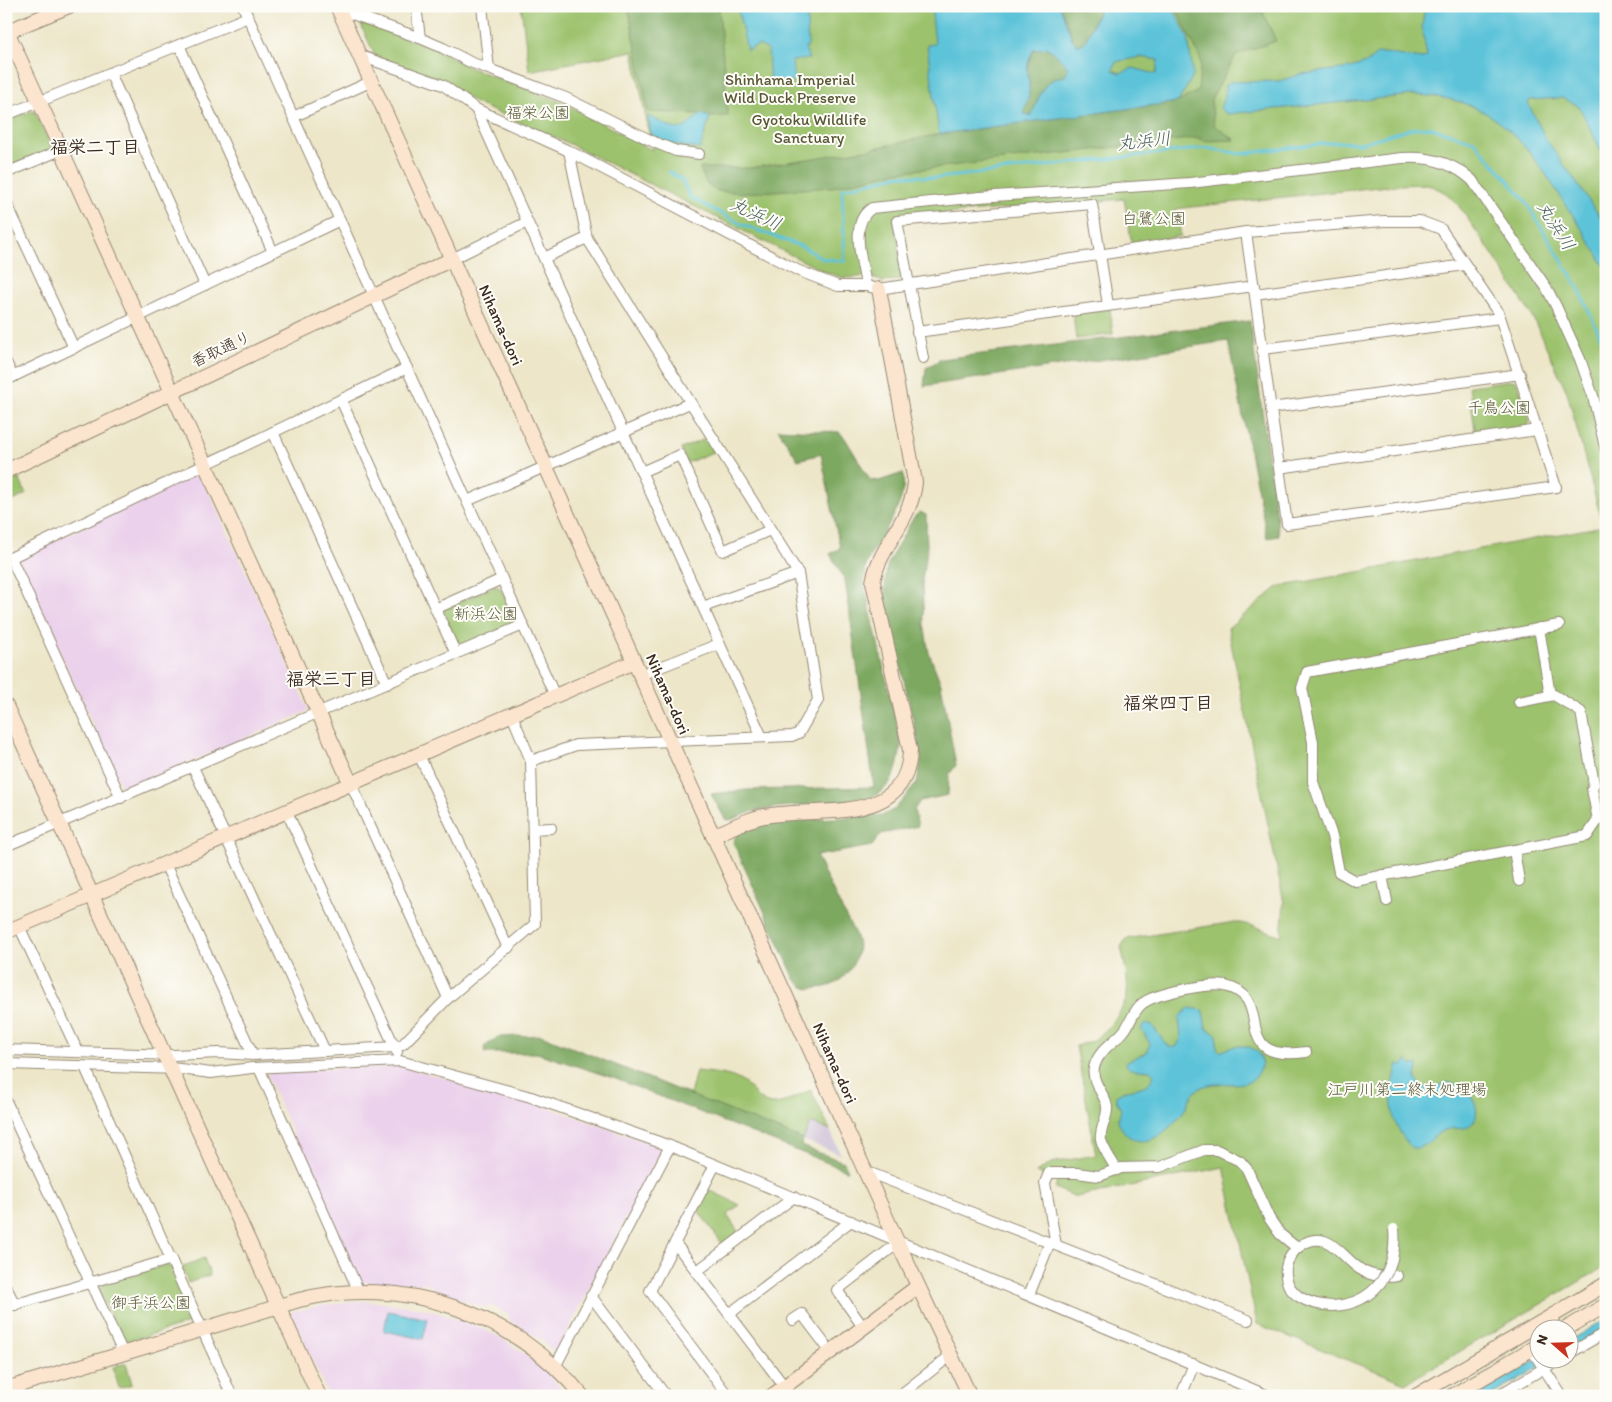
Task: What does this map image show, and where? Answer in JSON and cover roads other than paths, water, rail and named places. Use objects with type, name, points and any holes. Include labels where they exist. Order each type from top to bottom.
[{"type":"street","points":[[69,6],[7,31],[448,998]]},
{"type":"street","points":[[243,6],[555,696]]},
{"type":"street","points":[[416,6],[420,38]]},
{"type":"street","points":[[482,6],[489,70]]},
{"type":"street","points":[[335,7],[420,38],[489,70],[566,98],[654,142],[690,154],[699,154]]},
{"type":"street","name":"Nihama-dori","points":[[335,7],[452,259],[917,1286],[970,1396]]},
{"type":"street","points":[[6,115],[248,17]]},
{"type":"street","points":[[179,45],[273,252]]},
{"type":"street","points":[[358,55],[436,82],[476,109],[570,150],[799,271],[838,286],[872,288],[908,284],[1246,232],[1384,221],[1420,221],[1441,229],[1500,318],[1556,487],[1287,524],[1246,232]]},
{"type":"street","points":[[110,73],[205,285]]},
{"type":"street","points":[[293,117],[370,82]]},
{"type":"street","points":[[476,109],[762,737]]},
{"type":"street","points":[[6,172],[61,150]]},
{"type":"street","points":[[531,762],[576,745],[792,736],[799,733],[818,700],[798,574],[587,238],[570,150]]},
{"type":"street","points":[[713,836],[746,821],[768,815],[871,805],[889,797],[906,778],[910,750],[873,582],[879,561],[909,510],[914,495],[915,482],[858,229],[864,213],[872,208],[980,197],[1190,183],[1402,158],[1432,158],[1460,170],[1472,180],[1546,287],[1580,359],[1593,396],[1606,451]]},
{"type":"street","points":[[6,202],[74,348]]},
{"type":"street","points":[[923,358],[897,221],[1092,204],[1108,305]]},
{"type":"street","points":[[6,362],[10,379],[340,220]]},
{"type":"street","points":[[452,259],[527,222]]},
{"type":"street","points":[[544,258],[587,238]]},
{"type":"street","name":"香取通り","points":[[6,470],[452,259]]},
{"type":"street","points":[[917,332],[1108,305],[1465,265]]},
{"type":"street","points":[[1263,349],[1500,318]]},
{"type":"street","points":[[120,798],[8,559],[407,368]]},
{"type":"street","points":[[1271,408],[1520,374]]},
{"type":"street","points":[[341,400],[456,654]]},
{"type":"street","points":[[467,501],[690,403]]},
{"type":"street","points":[[1279,468],[1538,430]]},
{"type":"street","points":[[272,432],[387,684]]},
{"type":"street","points":[[641,472],[680,455],[723,551],[770,530]]},
{"type":"street","points":[[702,607],[798,574]]},
{"type":"street","points":[[436,609],[502,579]]},
{"type":"street","points":[[6,846],[523,625]]},
{"type":"street","points":[[1519,702],[1554,694],[1576,708],[1583,718],[1601,814],[1596,826],[1587,836],[1355,881],[1339,872],[1332,836],[1313,782],[1313,742],[1302,688],[1307,672],[1559,625]]},
{"type":"street","points":[[1539,628],[1550,695]]},
{"type":"street","points":[[640,675],[719,644]]},
{"type":"street","points":[[78,1052],[13,929],[634,662]]},
{"type":"street","points":[[6,706],[319,1396]]},
{"type":"street","points":[[6,1050],[164,1055],[220,1053],[253,1055],[395,1048],[403,1044],[448,998],[533,926],[536,920],[531,762],[512,715]]},
{"type":"street","points":[[419,755],[508,948]]},
{"type":"street","points":[[193,767],[324,1051]]},
{"type":"street","points":[[287,812],[400,1061]]},
{"type":"street","points":[[533,829],[551,828]]},
{"type":"street","points":[[1514,850],[1519,881]]},
{"type":"street","points":[[165,864],[253,1055]]},
{"type":"street","points":[[1382,876],[1387,901]]},
{"type":"street","points":[[1118,1170],[1102,1141],[1101,1135],[1107,1109],[1106,1099],[1094,1079],[1094,1070],[1101,1052],[1125,1030],[1143,1003],[1154,998],[1206,986],[1225,986],[1245,997],[1251,1006],[1254,1027],[1264,1046],[1278,1054],[1306,1052]]},
{"type":"street","points":[[6,1064],[211,1072],[400,1061],[531,1097],[670,1146],[1269,1396]]},
{"type":"street","points":[[85,1066],[204,1329],[232,1396]]},
{"type":"street","points":[[259,1068],[359,1292]]},
{"type":"street","points":[[6,1101],[123,1353]]},
{"type":"street","points":[[555,1366],[670,1146]]},
{"type":"street","points":[[1030,1295],[1053,1244],[1045,1183],[1049,1173],[1077,1172],[1099,1176],[1118,1170],[1160,1166],[1204,1150],[1217,1150],[1240,1161],[1247,1169],[1268,1218],[1280,1234],[1297,1248]]},
{"type":"street","points":[[715,1165],[650,1292],[728,1396]]},
{"type":"street","points":[[865,1171],[1248,1320]]},
{"type":"street","points":[[696,1272],[794,1197]]},
{"type":"street","points":[[729,1314],[851,1221]]},
{"type":"street","points":[[1394,1230],[1393,1260],[1383,1280],[1362,1299],[1354,1303],[1333,1306],[1305,1301],[1290,1288],[1286,1273],[1286,1264],[1297,1248],[1313,1240],[1325,1241],[1336,1246],[1366,1272],[1381,1276],[1397,1276]]},
{"type":"street","points":[[863,1327],[837,1290],[897,1241]]},
{"type":"street","points":[[675,1243],[784,1386]]},
{"type":"street","points":[[6,1287],[10,1306],[172,1259]]},
{"type":"street","points":[[1416,1396],[1606,1284]]},
{"type":"street","points":[[772,1396],[917,1286]]},
{"type":"street","points":[[6,1389],[278,1306],[320,1295],[359,1292],[405,1295],[461,1309],[508,1331],[555,1366],[582,1396]]},
{"type":"street","points":[[591,1296],[666,1396]]},
{"type":"street","points":[[1580,1320],[1606,1305]]},
{"type":"street","points":[[793,1320],[802,1314],[830,1351]]},
{"type":"street","points":[[1580,1347],[1606,1332]]},
{"type":"street","points":[[898,1396],[950,1356]]},
{"type":"street","points":[[1452,1396],[1530,1361]]},
{"type":"street","points":[[1181,1396],[1194,1364]]},
{"type":"street","points":[[1497,1396],[1530,1365]]},
{"type":"street","points":[[1547,1370],[1562,1396]]},
{"type":"water","points":[[737,6],[824,6],[826,9],[807,14],[808,47],[805,47],[809,59],[792,61],[794,81],[770,84],[768,50],[759,45],[747,50]]},
{"type":"water","points":[[931,6],[1060,6],[1072,39],[1078,46],[1085,42],[1101,6],[1172,6],[1188,37],[1193,76],[1178,102],[939,134],[927,45],[935,44]],"holes":[[[1048,48],[1068,68],[1065,76],[1051,81],[1042,90],[1031,116],[1023,113],[1029,95],[1028,62],[1034,49]],[[1140,57],[1158,60],[1156,74],[1133,68],[1120,73],[1113,70],[1116,62]]]},
{"type":"water","points":[[1425,6],[1606,6],[1606,161],[1579,106],[1562,98],[1530,100],[1528,103],[1546,139],[1606,225],[1606,269],[1562,198],[1527,149],[1497,120],[1461,102],[1439,97],[1413,95],[1227,114],[1220,108],[1225,96],[1225,85],[1230,82],[1279,81],[1302,74],[1350,68],[1366,63],[1377,54],[1385,53],[1421,59],[1427,57],[1422,28]]},
{"type":"water","points":[[701,114],[710,117],[700,149],[676,145],[651,136],[648,116],[675,129],[684,128]]},
{"type":"water","points":[[1189,1008],[1203,1010],[1206,1028],[1217,1035],[1217,1048],[1221,1052],[1240,1046],[1255,1050],[1260,1055],[1262,1062],[1260,1069],[1255,1078],[1245,1083],[1214,1084],[1200,1088],[1168,1129],[1150,1140],[1133,1139],[1125,1133],[1118,1122],[1121,1109],[1116,1100],[1116,1095],[1148,1084],[1152,1080],[1154,1074],[1150,1070],[1134,1070],[1126,1065],[1127,1061],[1146,1053],[1150,1044],[1141,1028],[1145,1024],[1151,1024],[1166,1044],[1172,1048],[1177,1046],[1181,1038],[1179,1017]]},
{"type":"water","points":[[1407,1060],[1411,1064],[1418,1065],[1416,1079],[1421,1087],[1432,1088],[1447,1082],[1468,1089],[1476,1105],[1474,1121],[1464,1128],[1445,1130],[1422,1147],[1412,1148],[1398,1128],[1392,1108],[1393,1087],[1398,1063],[1402,1067]]},
{"type":"water","points":[[388,1311],[428,1319],[423,1339],[384,1331]]},
{"type":"water","points":[[1606,1319],[1606,1328],[1580,1343],[1580,1334]]},
{"type":"water","points":[[1530,1363],[1530,1370],[1535,1370],[1490,1396],[1474,1396]]},
{"type":"waterway","name":"丸浜川","points":[[669,172],[682,180],[690,197],[741,224],[803,247],[824,259],[845,261],[842,189],[901,175],[937,178],[1207,148],[1241,154],[1336,142],[1361,143],[1409,129],[1428,127],[1474,141],[1524,199],[1579,289],[1606,349]]},
{"type":"district","name":"福栄二丁目","points":[[95,147]]},
{"type":"district","name":"福栄三丁目","points":[[331,679]]},
{"type":"district","name":"福栄四丁目","points":[[1168,703]]},
{"type":"park label","name":"Shinhama Imperial Wild Duck Preserve","points":[[790,88]]},
{"type":"park label","name":"福栄公園","points":[[538,112]]},
{"type":"park label","name":"Gyotoku Wildlife Sanctuary","points":[[809,128]]},
{"type":"park label","name":"白鷺公園","points":[[1154,218]]},
{"type":"park label","name":"千鳥公園","points":[[1499,407]]},
{"type":"park label","name":"新浜公園","points":[[486,613]]},
{"type":"park label","name":"江戸川第二終末処理場","points":[[1407,1089]]},
{"type":"park label","name":"御手浜公園","points":[[151,1302]]}]
